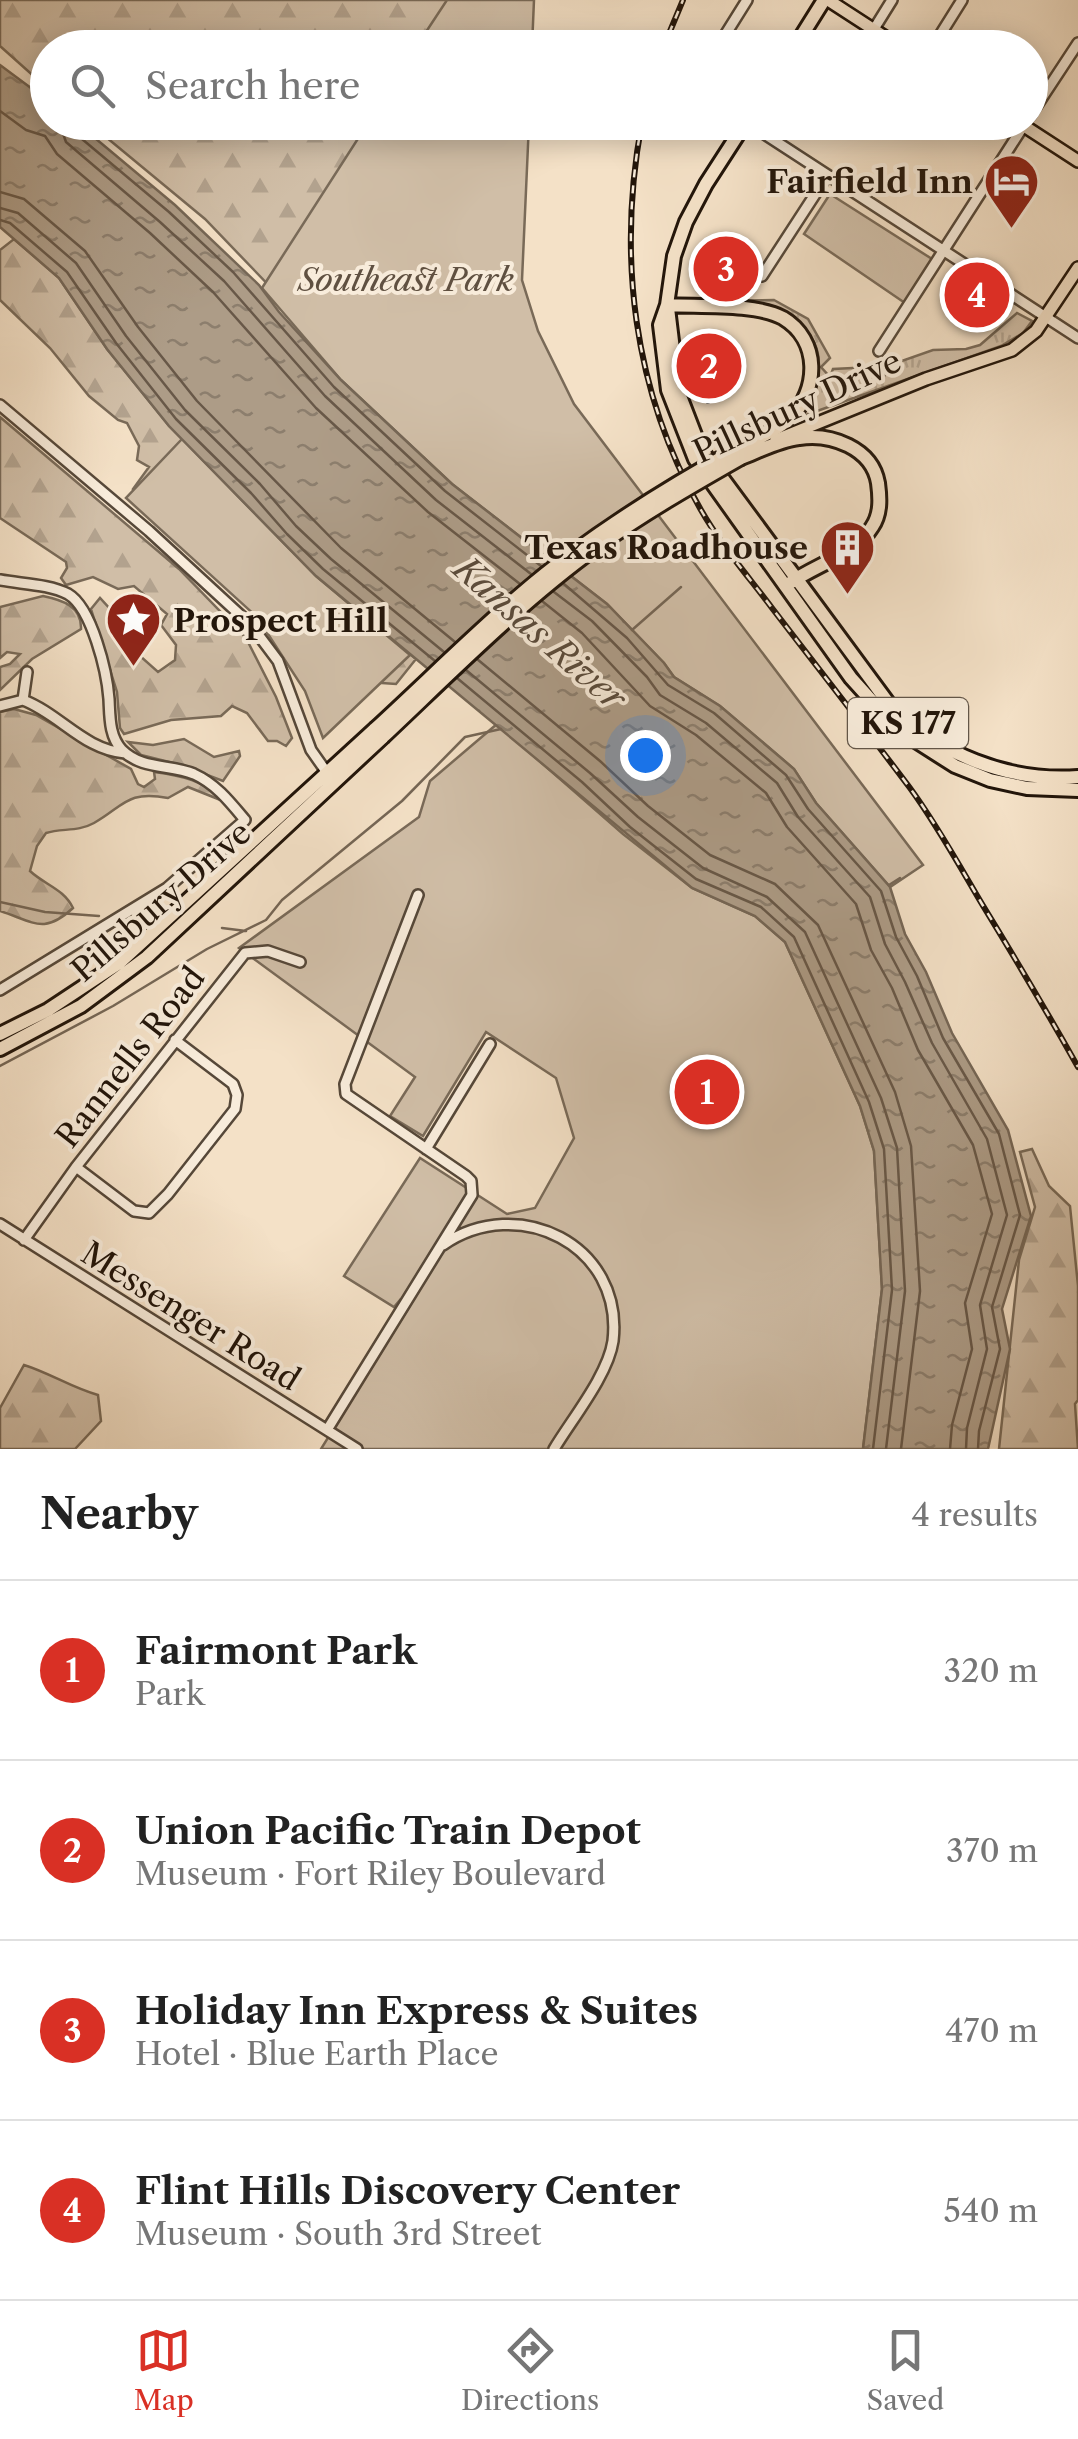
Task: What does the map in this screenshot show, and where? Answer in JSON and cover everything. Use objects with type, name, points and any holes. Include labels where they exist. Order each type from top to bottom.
[{"type":"highway","points":[[806,30],[826,0]]},
{"type":"highway","points":[[734,140],[686,222],[674,256],[667,305],[764,311],[783,318],[806,344],[812,358],[811,384],[802,405],[787,421],[739,453]]},
{"type":"highway","name":"KS 177","points":[[667,305],[678,392],[700,448],[867,698],[917,744],[955,766],[990,780],[1078,790]]},
{"type":"highway","points":[[739,453],[799,438],[834,439],[854,448],[876,474],[879,512],[872,529],[850,548],[790,584]]},
{"type":"highway","name":"Pillsbury Drive","points":[[0,1049],[82,1006],[148,957],[379,733],[532,598],[595,548],[739,453]]},
{"type":"highway","name":"KS 177","points":[[790,584],[874,688],[926,736],[964,757],[1007,772],[1078,777]]},
{"type":"highway","name":"Pillsbury Drive","points":[[0,1034],[48,1010],[119,963],[331,778]]},
{"type":"highway","points":[[1054,790],[1078,801]]},
{"type":"main road","points":[[826,0],[874,30]]},
{"type":"main road","points":[[1048,139],[1078,161]]},
{"type":"main road","name":"Pillsbury Drive","points":[[739,453],[926,379],[1012,350],[1036,331],[1078,268]]},
{"type":"street","points":[[728,30],[747,0]]},
{"type":"street","points":[[874,30],[892,0]]},
{"type":"street","points":[[943,30],[962,0]]},
{"type":"street","points":[[1048,88],[1078,43]]},
{"type":"street","points":[[773,140],[1078,338]]},
{"type":"street","points":[[879,351],[1014,140]]},
{"type":"street","points":[[762,276],[827,176]]},
{"type":"street","points":[[0,406],[149,532],[252,626],[278,661],[311,750],[331,778]]},
{"type":"street","points":[[0,580],[62,591],[73,597],[83,610],[107,682],[110,724],[116,742],[136,761],[197,776],[215,787],[245,820],[167,888],[0,990]]},
{"type":"street","points":[[24,700],[27,672]]},
{"type":"street","points":[[0,706],[24,700],[99,748],[125,753]]},
{"type":"street","points":[[327,1430],[469,1203],[473,1190],[466,1176],[346,1094],[345,1084],[418,895]]},
{"type":"street","name":"Rannells Road","points":[[24,1240],[76,1166],[244,953],[268,951],[300,962]]},
{"type":"street","points":[[76,1166],[134,1211],[149,1214],[236,1109],[233,1084],[175,1040]]},
{"type":"street","points":[[426,1150],[490,1044]]},
{"type":"street","points":[[437,1249],[483,1225],[511,1222],[534,1226],[556,1235],[589,1260],[604,1281],[613,1312],[612,1344],[604,1368],[554,1449]]},
{"type":"street","name":"Messenger Road","points":[[0,1224],[357,1449]]},
{"type":"green space","points":[[0,0],[451,0],[459,30],[30,30],[30,73],[0,46]]},
{"type":"green space","points":[[447,0],[534,0],[533,30],[427,30]]},
{"type":"green space","points":[[110,140],[471,140],[433,456],[205,219]]},
{"type":"green space","name":"Southeast Park","points":[[357,140],[528,140],[522,280],[538,331],[574,404],[923,865],[890,887],[816,803],[794,769],[720,706],[674,677],[607,604],[452,484],[341,380],[262,288]]},
{"type":"green space","points":[[830,194],[932,259],[905,303],[804,234]]},
{"type":"green space","points":[[14,239],[59,278],[107,349],[169,426],[316,576],[416,659],[396,684],[367,682],[270,626],[133,489],[149,467],[137,460],[139,446],[127,423],[89,396],[50,348],[0,300],[0,250]]},
{"type":"green space","points":[[774,300],[808,319],[830,358],[821,367],[830,377],[833,369],[873,367],[885,375],[893,364],[933,350],[980,345],[1017,313],[1032,321],[1023,333],[1001,346],[803,416],[818,371],[811,337],[784,320],[701,301]]},
{"type":"green space","points":[[0,417],[179,569],[246,638],[292,738],[286,746],[268,741],[247,713],[232,706],[221,716],[171,720],[124,734],[117,692],[91,609],[100,598],[111,610],[131,648],[158,672],[175,660],[176,645],[161,625],[167,614],[134,586],[118,589],[93,577],[66,585],[61,578],[66,562],[0,518]]},
{"type":"green space","points":[[182,439],[316,576],[410,655],[323,738],[305,691],[257,617],[126,498]]},
{"type":"green space","points":[[43,596],[64,602],[74,610],[81,629],[32,659],[0,690],[0,667],[20,654],[7,652],[0,658],[0,607]]},
{"type":"green space","points":[[14,709],[36,715],[131,769],[138,784],[144,787],[155,779],[154,772],[173,775],[201,784],[223,801],[188,787],[168,798],[134,798],[88,826],[46,833],[37,846],[30,871],[73,908],[46,924],[0,911],[0,712]]},
{"type":"green space","points":[[497,724],[623,834],[692,888],[755,916],[785,942],[860,1106],[874,1151],[882,1289],[863,1449],[321,1449],[409,1307],[400,1300],[394,1307],[344,1276],[420,1158],[507,1214],[535,1208],[574,1138],[556,1078],[486,1032],[423,1136],[390,1116],[415,1077],[239,948],[419,817],[430,781]]},
{"type":"green space","points":[[184,739],[214,757],[239,751],[240,756],[223,781],[141,755],[128,742],[153,745]]},
{"type":"green space","points":[[1032,1149],[1049,1186],[1070,1206],[1078,1286],[1078,1449],[999,1449],[1019,1260],[1035,1207],[1020,1152]]},
{"type":"green space","points":[[24,1365],[98,1395],[101,1421],[75,1449],[0,1449],[0,1408]]},
{"type":"water","name":"Kansas River","points":[[0,65],[30,87],[30,140],[97,140],[175,205],[259,285],[341,380],[452,484],[607,604],[674,677],[720,706],[794,769],[816,803],[890,887],[905,934],[952,1033],[1008,1130],[1031,1216],[1002,1309],[1010,1349],[988,1449],[863,1449],[882,1289],[874,1151],[860,1106],[785,942],[755,916],[692,888],[316,576],[169,426],[107,349],[59,278],[0,227]]},
{"type":"waterway","points":[[632,630],[681,587]]},
{"type":"waterway","points":[[0,1066],[266,920],[282,900],[402,801],[465,737],[501,729]]},
{"type":"waterway","points":[[889,885],[900,878]]},
{"type":"waterway","points":[[0,902],[45,912],[99,916]]},
{"type":"waterway","points":[[222,928],[246,931]]},
{"type":"railway","points":[[670,30],[683,0]]},
{"type":"railway","points":[[639,140],[631,222],[637,322],[646,370],[678,465],[726,548],[929,816],[1078,1067]]},
{"type":"railway","points":[[685,344],[708,401]]},
{"type":"place","name":"Fairfield Inn","points":[[1012,230]]},
{"type":"place","name":"Holiday Inn Express & Suites","points":[[726,269]]},
{"type":"place","name":"Flint Hills Discovery Center","points":[[977,295]]},
{"type":"place","name":"Union Pacific Train Depot","points":[[709,366]]},
{"type":"place","name":"Texas Roadhouse","points":[[847,596]]},
{"type":"place","name":"Prospect Hill","points":[[134,669]]},
{"type":"place","name":"Fairmont Park","points":[[707,1092]]}]
